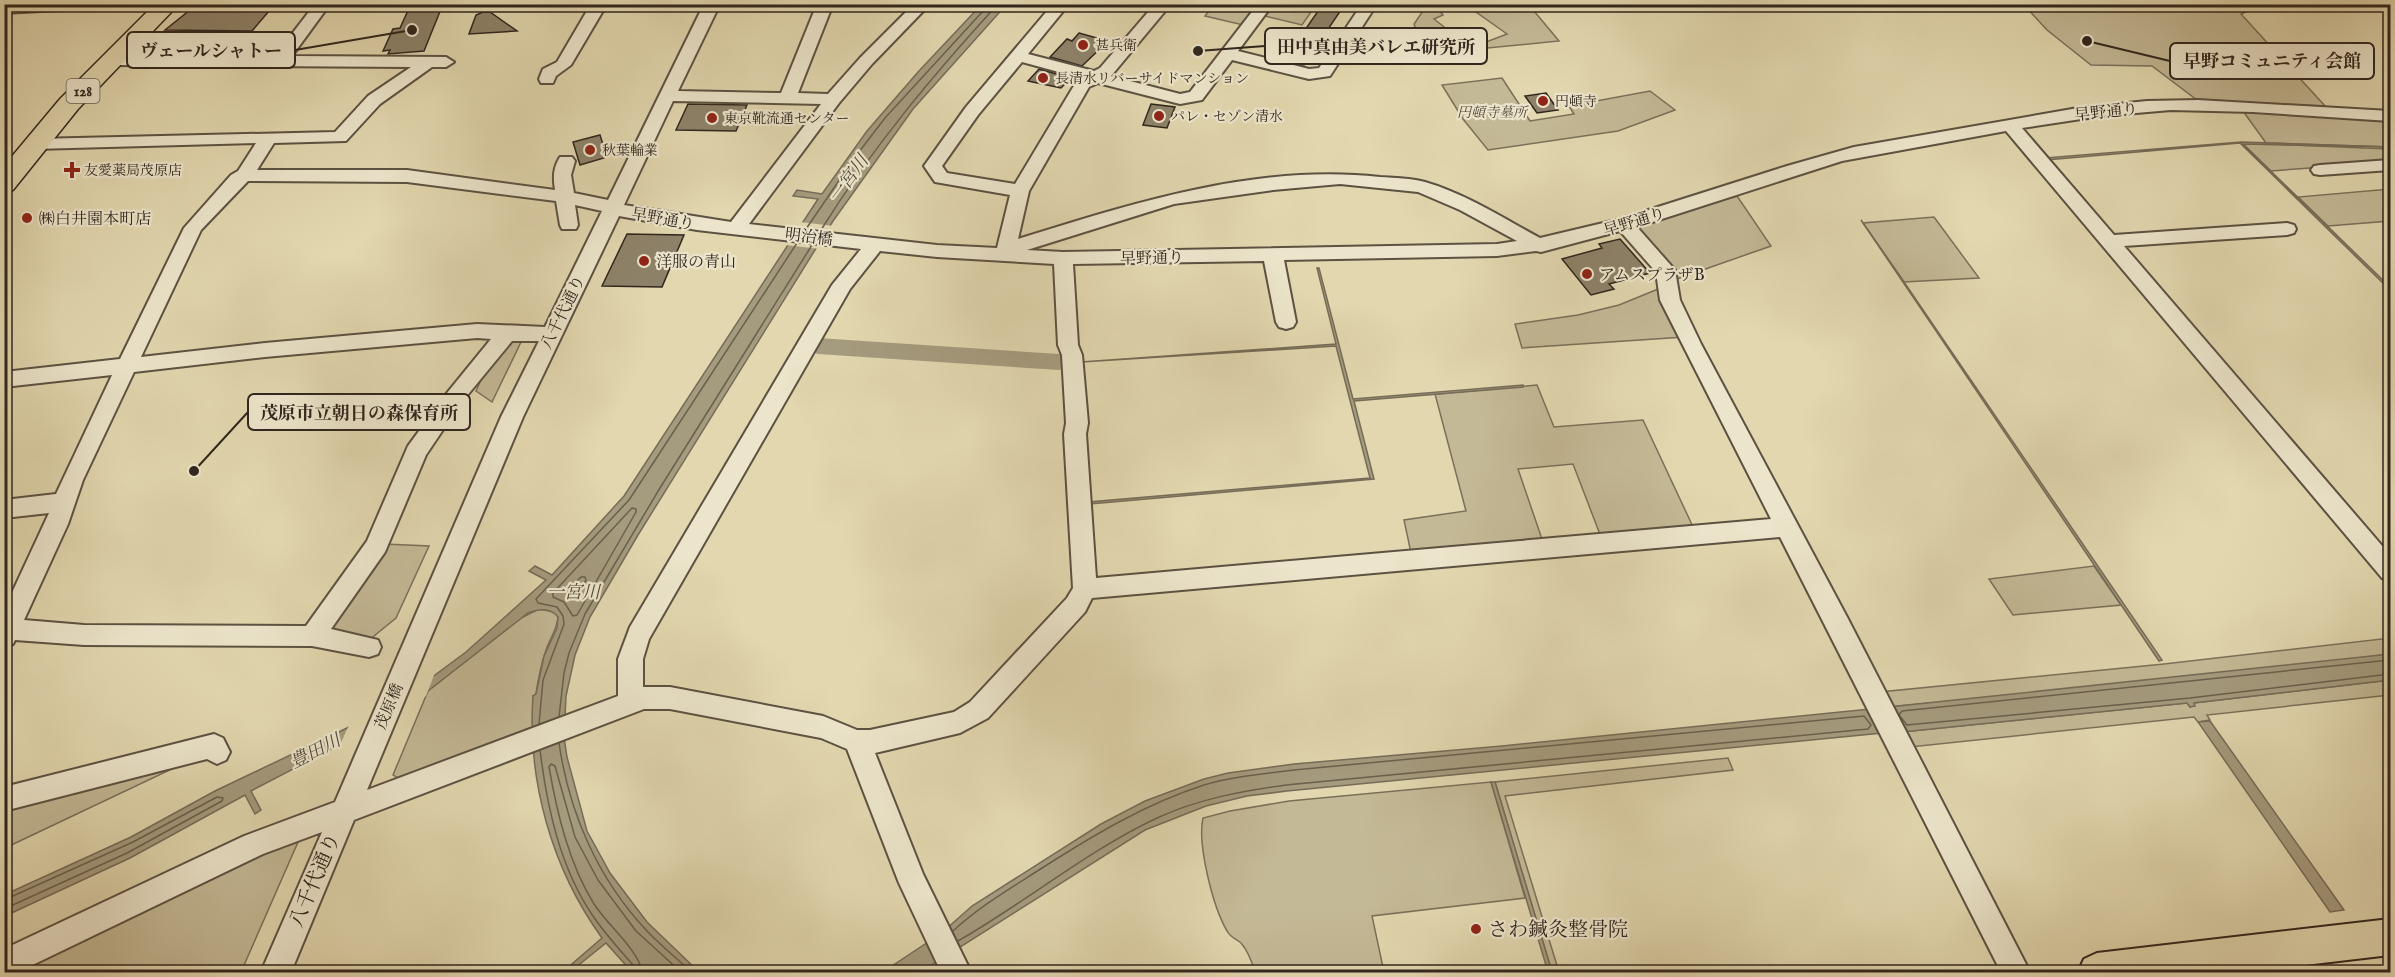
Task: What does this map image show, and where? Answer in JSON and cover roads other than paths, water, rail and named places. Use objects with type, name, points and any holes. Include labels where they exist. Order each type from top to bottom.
[{"type":"highway","name":"128","points":[[4,184],[69,104],[168,4]]},
{"type":"main road","points":[[2097,972],[2391,937]]},
{"type":"street","points":[[4,8],[78,4]]},
{"type":"street","points":[[279,62],[322,4]]},
{"type":"street","points":[[547,79],[549,73],[562,65],[599,4]]},
{"type":"street","name":"八千代通り","points":[[423,624],[550,334],[712,4]]},
{"type":"street","points":[[788,97],[825,4]]},
{"type":"street","points":[[743,228],[833,99],[866,61],[923,4]]},
{"type":"street","points":[[1020,191],[941,178],[933,165],[1016,56],[1062,4]]},
{"type":"street","points":[[1005,254],[1020,191],[1083,84],[1106,72],[1164,4]]},
{"type":"street","points":[[1016,56],[1180,99],[1197,96],[1266,4]]},
{"type":"street","points":[[1229,54],[1310,74],[1324,72],[1370,4]]},
{"type":"street","points":[[112,60],[426,64],[446,62]]},
{"type":"street","points":[[35,144],[340,137],[374,100],[426,64]]},
{"type":"street","points":[[666,96],[833,99]]},
{"type":"street","name":"早野通り","points":[[871,244],[937,251],[1063,258],[1497,250],[1541,246],[1625,225],[1836,157],[1886,145],[2069,114],[2170,105],[2267,106],[2391,116]]},
{"type":"street","points":[[2010,125],[2391,571]]},
{"type":"street","points":[[268,138],[244,175],[237,178],[193,228],[126,366],[7,633],[312,636],[369,647]]},
{"type":"street","points":[[566,161],[562,175],[569,225]]},
{"type":"street","points":[[2320,170],[2391,165]]},
{"type":"street","name":"早野通り","points":[[244,175],[407,176],[566,197],[644,216],[743,228]]},
{"type":"street","points":[[1005,254],[1025,243],[1172,199],[1273,184],[1340,178],[1421,187],[1467,206],[1541,246]]},
{"type":"street","points":[[1625,225],[1665,270],[1670,300],[1690,344],[2016,972]]},
{"type":"street","name":"明治橋","points":[[743,228],[871,244]]},
{"type":"street","points":[[2109,241],[2288,229]]},
{"type":"street","points":[[628,703],[628,669],[633,646],[842,285],[871,244]]},
{"type":"street","points":[[1273,255],[1286,322]]},
{"type":"street","points":[[4,964],[348,799],[467,764],[628,703],[657,696],[670,698],[823,727],[855,741],[870,742],[960,722],[969,717],[979,710],[1050,634],[1076,605],[1085,589],[1075,434],[1076,400],[1072,355],[1068,345],[1063,258]]},
{"type":"street","points":[[4,380],[265,350],[468,332],[550,334]]},
{"type":"street","points":[[312,636],[377,546],[416,452],[454,398],[507,334]]},
{"type":"street","points":[[4,509],[64,502]]},
{"type":"street","points":[[1085,589],[1787,527]]},
{"type":"street","name":"茂原橋","points":[[348,799],[423,624]]},
{"type":"street","points":[[855,741],[870,770],[900,852],[930,923],[955,968]]},
{"type":"street","points":[[4,799],[214,746],[217,752]]},
{"type":"street","name":"八千代通り","points":[[276,972],[348,799]]},
{"type":"water","name":"一宮川","points":[[981,5],[1006,5],[913,109],[833,221],[638,535],[590,617],[575,655],[566,696],[564,737],[567,757],[587,831],[610,873],[647,922],[699,972],[632,972],[606,943],[570,972],[565,970],[602,938],[569,883],[546,823],[539,792],[532,728],[533,696],[536,694],[544,656],[557,628],[558,617],[544,610],[528,613],[428,691],[341,744],[251,791],[261,810],[255,814],[245,795],[130,858],[5,916],[4,895],[131,837],[215,791],[347,728],[416,689],[466,652],[546,580],[529,571],[535,566],[552,575],[624,496],[818,199],[793,196],[797,190],[822,194],[867,131]]},
{"type":"water","points":[[2241,142],[2390,147],[2243,144],[2390,287],[2390,290],[2240,143],[2046,160],[2044,158]]},
{"type":"water","points":[[1861,220],[1904,282],[2162,660],[2159,661]]},
{"type":"water","points":[[1317,268],[1319,268],[1353,399],[1523,385],[1523,387],[1354,401],[1374,479],[1090,504],[1089,502],[1370,478],[1336,346],[1081,362],[1336,344]]},
{"type":"water","points":[[2390,654],[2390,680],[2194,703],[2195,706],[2190,707],[2187,703],[1902,732],[1889,707]]},
{"type":"water","points":[[1870,709],[1882,733],[1247,796],[1206,806],[1145,830],[954,951],[944,931],[972,906],[1101,824],[1145,801],[1204,779],[1228,773],[1294,764],[1502,746]]},
{"type":"water","points":[[2210,721],[2344,910],[2330,912],[2198,722]]},
{"type":"water","points":[[1491,782],[1495,782],[1552,972],[1548,972]]},
{"type":"water","points":[[931,940],[940,959],[921,972],[883,972]]},
{"type":"waterway","points":[[818,346],[1059,362]]},
{"type":"place","name":"ヴェールシャトー","points":[[412,30]]},
{"type":"place","name":"早野コミュニティ会館","points":[[2087,41]]},
{"type":"place","name":"甚兵衛","points":[[1083,45]]},
{"type":"place","name":"田中真由美バレエ研究所","points":[[1198,51]]},
{"type":"place","name":"長清水リバーサイドマンション","points":[[1043,78]]},
{"type":"place","name":"円頓寺","points":[[1543,101]]},
{"type":"place","name":"パレ・セゾン清水","points":[[1159,116]]},
{"type":"place","name":"東京靴流通センター","points":[[712,118]]},
{"type":"place","name":"秋葉輪業","points":[[590,150]]},
{"type":"place","name":"友愛薬局茂原店","points":[[72,170]]},
{"type":"place","name":"㈱白井園本町店","points":[[27,218]]},
{"type":"place","name":"洋服の青山","points":[[644,261]]},
{"type":"place","name":"アムスプラザB","points":[[1587,274]]},
{"type":"place","name":"茂原市立朝日の森保育所","points":[[194,471]]},
{"type":"place","name":"さわ鍼灸整骨院","points":[[1476,929]]},
{"type":"park label","name":"円頓寺墓所","points":[[1492,112]]},
{"type":"water label","name":"豊田川","points":[[315,751]]}]
